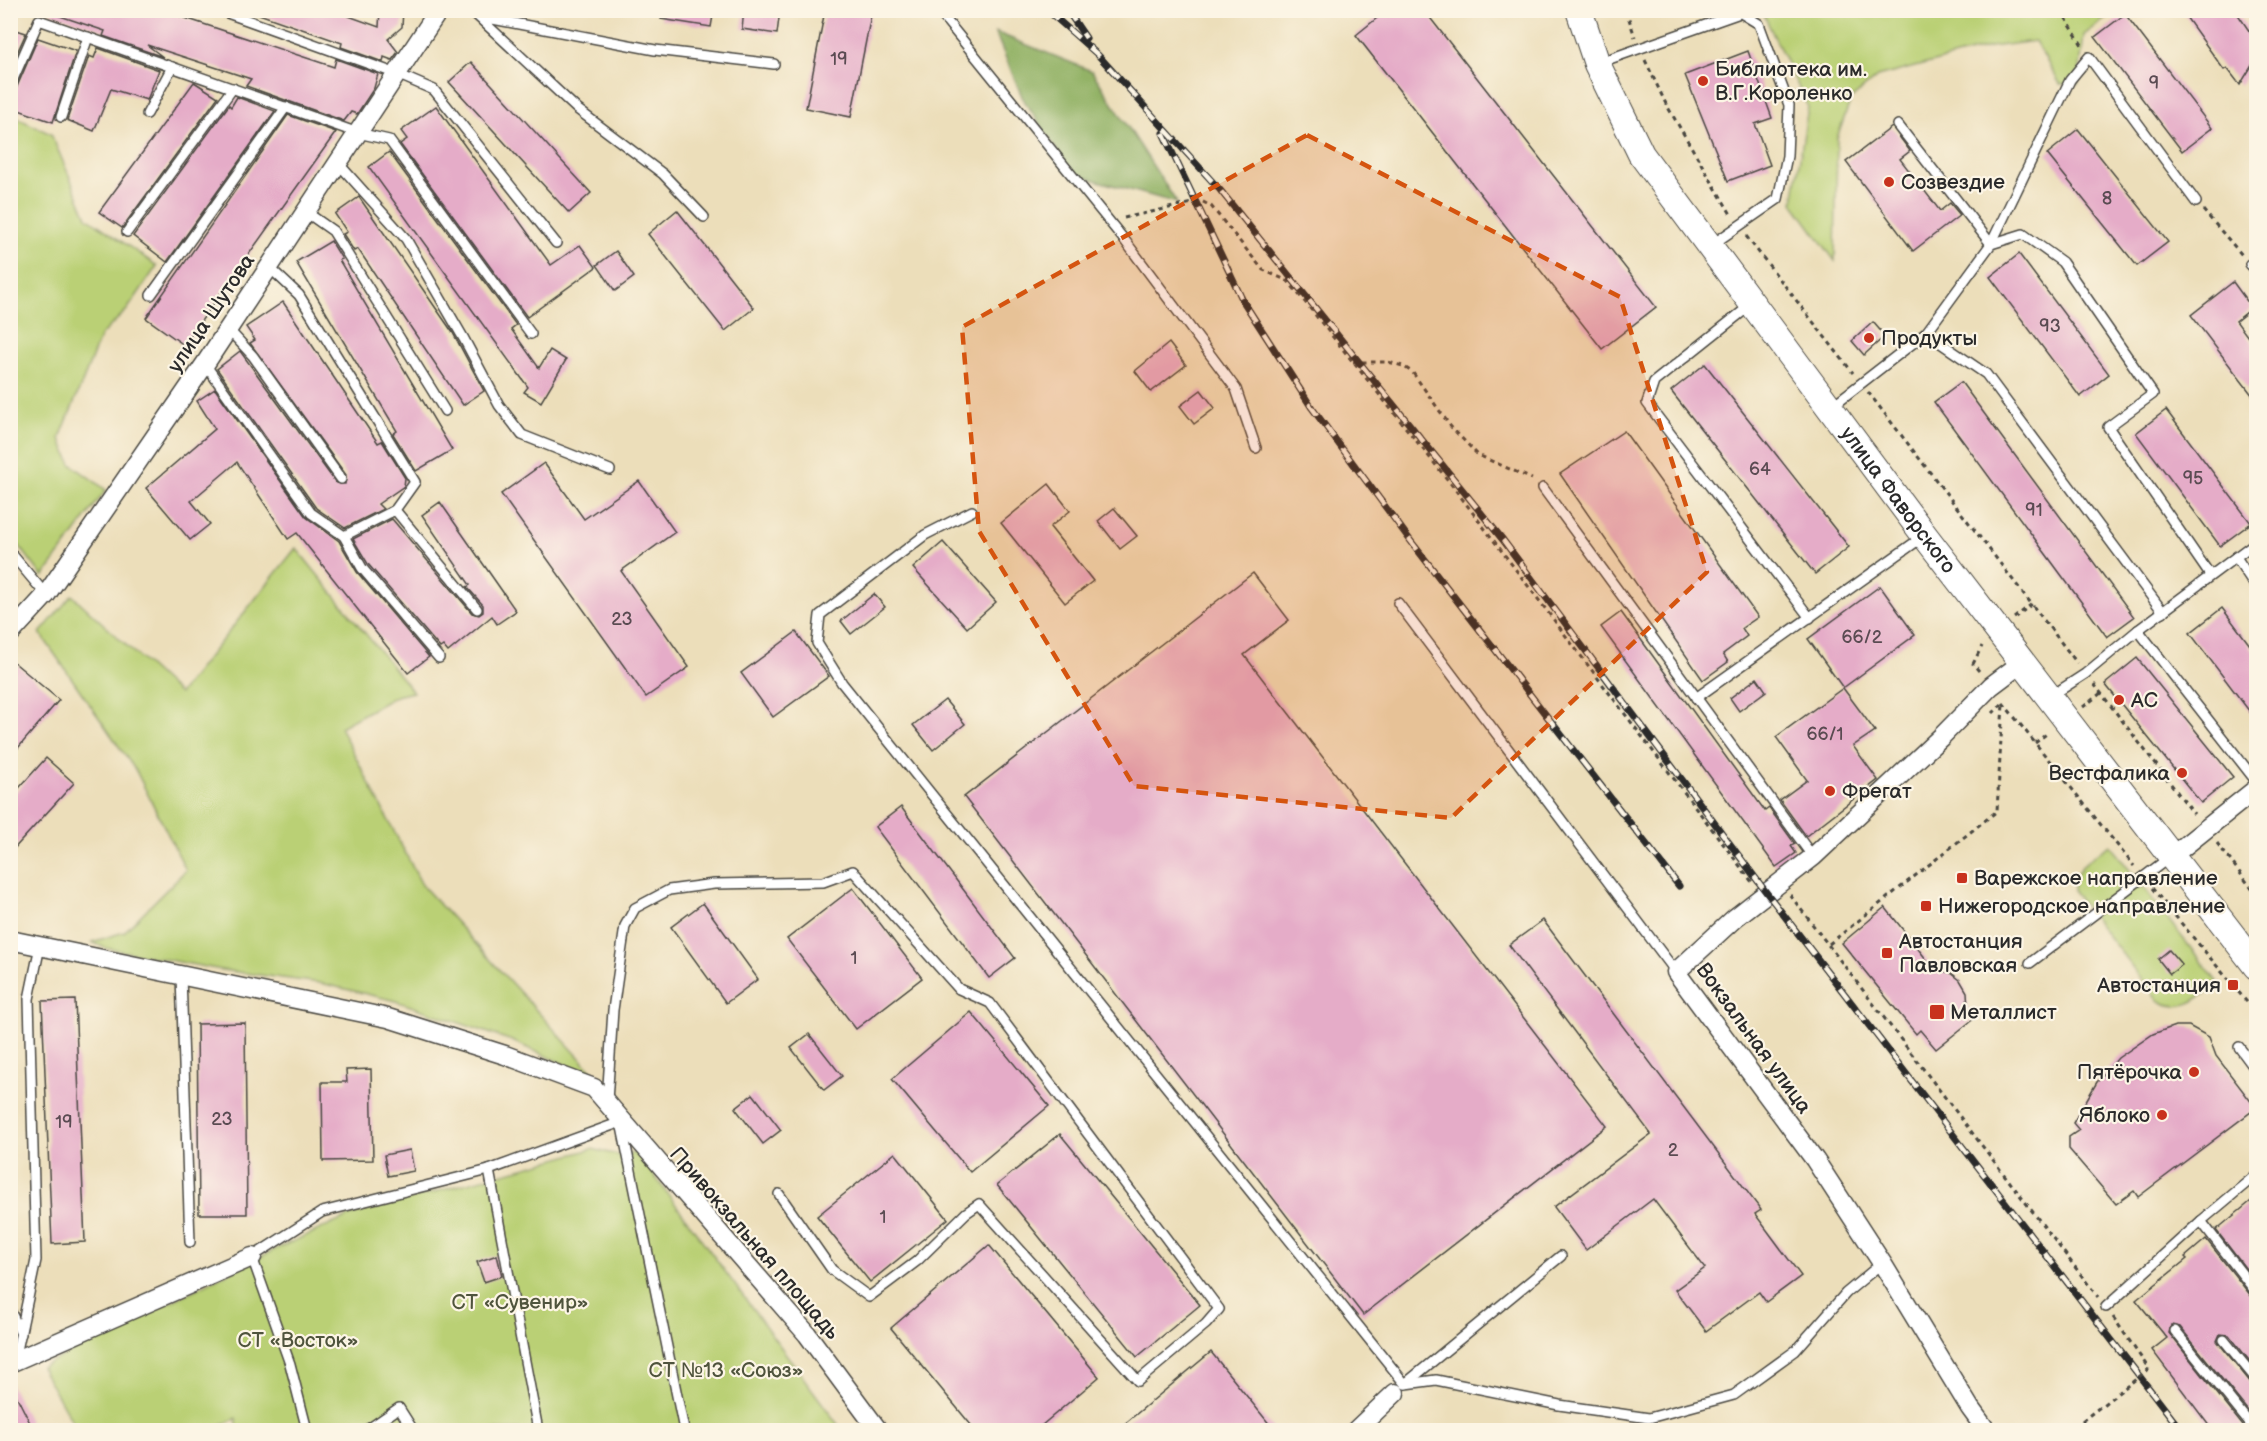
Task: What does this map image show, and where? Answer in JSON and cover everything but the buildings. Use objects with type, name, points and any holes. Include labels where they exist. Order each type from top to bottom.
[{"type":"street","name":"улица Шутова","points":[[10,634],[46,594],[205,364],[439,10]]},
{"type":"street","name":"улица Фаворского","points":[[1579,10],[1598,64],[1641,154],[1925,536],[2051,696],[2256,966]]},
{"type":"street","name":"Вокзальная улица","points":[[1986,1431],[1815,1160],[1676,972],[1762,896],[1813,857],[1941,737],[1991,686],[2023,662]]},
{"type":"street","points":[[2172,856],[2256,789]]},
{"type":"street","points":[[10,940],[181,976]]},
{"type":"street","name":"Привокзальная площадь","points":[[181,976],[388,1018],[505,1055],[594,1088],[621,1122],[807,1334],[878,1431]]},
{"type":"street","points":[[13,1362],[252,1257]]},
{"type":"street","points":[[1356,1431],[1400,1388]]},
{"type":"street","points":[[1970,1408],[1976,1431]]},
{"type":"lane","points":[[219,10],[397,74],[434,90],[556,243]]},
{"type":"lane","points":[[472,10],[488,18],[655,50],[774,64]]},
{"type":"lane","points":[[472,10],[577,109],[663,174],[704,217]]},
{"type":"lane","points":[[938,10],[1105,219],[1126,242],[1236,389],[1256,448]]},
{"type":"lane","points":[[1598,64],[1737,12],[1759,24],[1790,105],[1787,156],[1778,199],[1708,247]]},
{"type":"lane","points":[[10,86],[39,20],[358,133],[389,140],[531,334]]},
{"type":"lane","points":[[61,117],[88,38]]},
{"type":"lane","points":[[1830,408],[1926,333],[1991,244],[2070,80],[2089,57],[2196,202]]},
{"type":"lane","points":[[147,114],[172,67]]},
{"type":"lane","points":[[127,232],[232,88]]},
{"type":"lane","points":[[151,295],[286,107]]},
{"type":"lane","points":[[1898,125],[1991,244]]},
{"type":"lane","points":[[338,163],[406,239],[499,405],[522,435],[610,470]]},
{"type":"lane","points":[[306,212],[333,231],[445,411]]},
{"type":"lane","points":[[1991,244],[2023,234],[2061,262],[2154,394],[2108,427],[2210,575]]},
{"type":"lane","points":[[269,267],[299,295],[415,482],[395,510],[344,536]]},
{"type":"lane","points":[[1752,304],[1654,382],[1647,403],[1810,618]]},
{"type":"lane","points":[[228,329],[253,356],[340,479]]},
{"type":"lane","points":[[1926,333],[1986,374],[2163,612]]},
{"type":"lane","points":[[205,364],[311,513],[344,536],[362,568],[439,658]]},
{"type":"lane","points":[[1543,488],[1813,857]]},
{"type":"lane","points":[[395,510],[477,609]]},
{"type":"lane","points":[[972,511],[925,535],[820,615],[817,643],[842,683],[1400,1388]]},
{"type":"lane","points":[[1696,698],[1925,536]]},
{"type":"lane","points":[[2051,696],[2085,674],[2138,630],[2256,542]]},
{"type":"lane","points":[[10,552],[46,594]]},
{"type":"lane","points":[[2236,557],[2256,587]]},
{"type":"lane","points":[[1398,603],[1676,972]]},
{"type":"lane","points":[[2138,630],[2256,781]]},
{"type":"lane","points":[[2030,963],[2172,856]]},
{"type":"lane","points":[[607,1104],[614,1010],[623,936],[625,926],[635,908],[669,890],[714,884],[823,882],[853,871],[959,988],[990,1003],[1219,1308],[1206,1324],[1138,1381],[978,1204],[917,1261],[868,1297],[832,1270],[779,1194]]},
{"type":"lane","points":[[13,1362],[36,1260],[29,999],[40,946]]},
{"type":"lane","points":[[181,976],[190,1242]]},
{"type":"lane","points":[[2239,1047],[2256,1070]]},
{"type":"lane","points":[[307,1431],[290,1364],[252,1257],[322,1212],[489,1170],[621,1122],[684,1431]]},
{"type":"lane","points":[[489,1170],[538,1431]]},
{"type":"lane","points":[[2106,1307],[2201,1221],[2255,1182]]},
{"type":"lane","points":[[2201,1221],[2256,1292]]},
{"type":"lane","points":[[1400,1388],[1561,1256]]},
{"type":"lane","points":[[1400,1388],[1436,1380],[1558,1405],[1649,1418],[1734,1395],[1795,1351],[1846,1293],[1882,1263]]},
{"type":"lane","points":[[10,1310],[21,1334]]},
{"type":"lane","points":[[2175,1331],[2254,1431]]},
{"type":"lane","points":[[2224,1340],[2256,1379]]},
{"type":"lane","points":[[367,1431],[399,1408],[413,1431]]},
{"type":"path","points":[[1626,10],[1639,47],[1666,104],[1738,226],[2256,894]]},
{"type":"path","points":[[2061,10],[2089,57]]},
{"type":"path","points":[[1105,219],[1133,217],[1201,201],[1211,206],[1263,270],[1288,281],[1451,484],[1762,896]]},
{"type":"path","points":[[2196,202],[2253,267]]},
{"type":"path","points":[[1353,362],[1388,362],[1403,366],[1413,373],[1451,427],[1478,455],[1534,481],[1543,488]]},
{"type":"path","points":[[1981,647],[1973,664],[2143,877],[2256,1013]]},
{"type":"path","points":[[1985,719],[2003,703]]},
{"type":"path","points":[[1829,944],[1997,811],[2003,703]]},
{"type":"path","points":[[1796,902],[2106,1307],[2149,1369],[2082,1421],[2089,1431]]},
{"type":"highlighted area","points":[[1307,135],[1620,297],[1707,572],[1451,818],[1134,786],[979,531],[962,327]]},
{"type":"green space","points":[[1762,11],[2116,11],[2084,35],[2078,84],[2060,84],[2035,41],[1990,47],[1877,77],[1851,99],[1837,138],[1835,261],[1793,203],[1808,107]]},
{"type":"green space","points":[[995,32],[1092,71],[1177,203],[1073,174],[1023,99]]},
{"type":"green space","points":[[11,115],[51,134],[87,217],[157,266],[127,310],[101,335],[60,438],[71,464],[106,490],[43,577],[11,535]]},
{"type":"green space","points":[[296,548],[413,692],[396,696],[340,727],[422,885],[600,1080],[512,1041],[396,1001],[320,983],[222,970],[105,948],[92,942],[124,932],[186,870],[136,771],[40,633],[72,595],[179,694]]},
{"type":"green space","points":[[2110,845],[2218,983],[2190,1003],[2175,1006],[2158,1000],[2073,891],[2076,875],[2080,869],[2090,858]]},
{"type":"green space","points":[[592,1149],[622,1156],[637,1152],[842,1430],[238,1430],[236,1418],[213,1430],[77,1430],[41,1367],[280,1247],[355,1214]]},
{"type":"railway","points":[[1047,10],[1098,55],[1220,190],[1503,540],[1766,892],[2181,1430]]},
{"type":"railway","points":[[1067,10],[1086,38]]},
{"type":"railway","points":[[1163,133],[1243,301],[1312,408],[1413,544],[1679,886]]},
{"type":"place","name":"Библиотека им. В.Г.Короленко","points":[[1703,81]]},
{"type":"place","name":"Созвездие","points":[[1889,182]]},
{"type":"place","name":"Продукты","points":[[1869,338]]},
{"type":"place","name":"АС","points":[[2119,700]]},
{"type":"place","name":"Вестфалика","points":[[2182,773]]},
{"type":"place","name":"Фрегат","points":[[1830,791]]},
{"type":"place","name":"Варежское направление","points":[[1962,878]]},
{"type":"place","name":"Нижегородское направление","points":[[1926,906]]},
{"type":"place","name":"Автостанция Павловская","points":[[1887,953]]},
{"type":"place","name":"Автостанция","points":[[2233,985]]},
{"type":"place","name":"Металлист","points":[[1937,1012]]},
{"type":"place","name":"Пятёрочка","points":[[2194,1072]]},
{"type":"place","name":"Яблоко","points":[[2162,1115]]},
{"type":"park label","name":"СТ «Сувенир»","points":[[520,1302]]},
{"type":"park label","name":"СТ «Восток»","points":[[298,1340]]},
{"type":"park label","name":"СТ №13 «Союз»","points":[[726,1370]]}]
